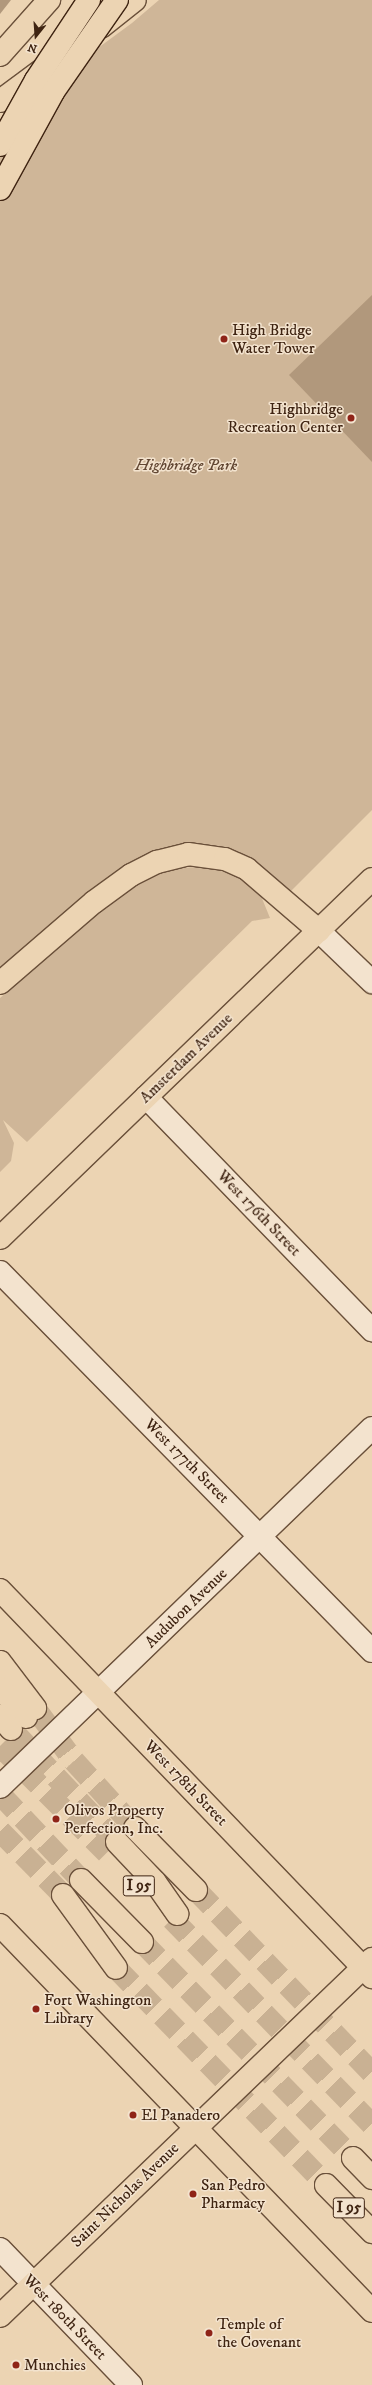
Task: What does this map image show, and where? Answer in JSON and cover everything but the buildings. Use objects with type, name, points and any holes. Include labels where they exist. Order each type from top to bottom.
[{"type":"main road","points":[[0,55],[49,0]]},
{"type":"main road","points":[[0,145],[36,80],[88,0]]},
{"type":"main road","points":[[0,189],[53,92],[117,0]]},
{"type":"main road","points":[[0,101],[135,0]]},
{"type":"main road","points":[[0,983],[94,902],[131,875],[157,862],[183,855],[210,855],[240,865],[318,931]]},
{"type":"main road","name":"Amsterdam Avenue","points":[[0,1238],[372,879]]},
{"type":"main road","name":"West 178th Street","points":[[0,1590],[369,1968]]},
{"type":"main road","points":[[0,1662],[18,1718]]},
{"type":"main road","points":[[0,1688],[18,1718]]},
{"type":"main road","name":"I 95","points":[[135,1828],[196,1890]]},
{"type":"main road","points":[[112,1848],[155,1882],[174,1917]]},
{"type":"main road","name":"I 95","points":[[81,1880],[142,1942]]},
{"type":"main road","points":[[59,1900],[116,1968]]},
{"type":"main road","points":[[0,1925],[372,2311]]},
{"type":"main road","name":"Saint Nicholas Avenue","points":[[0,2316],[195,2127],[369,1968]]},
{"type":"main road","name":"I 95","points":[[353,2158],[372,2178]]},
{"type":"main road","name":"I 95","points":[[326,2185],[372,2232]]},
{"type":"street","points":[[318,931],[372,982]]},
{"type":"street","name":"West 176th Street","points":[[146,1097],[372,1330]]},
{"type":"street","name":"West 177th Street","points":[[0,1272],[372,1651]]},
{"type":"street","name":"Audubon Avenue","points":[[0,1787],[372,1428]]},
{"type":"street","name":"West 180th Street","points":[[0,2249],[131,2385]]},
{"type":"green space","name":"Highbridge Park","points":[[159,0],[372,0],[372,810],[290,892],[250,859],[144,856],[105,880],[0,973],[0,120],[132,23]]},
{"type":"green space","points":[[204,866],[238,876],[261,896],[270,918],[252,921],[27,1142],[3,1120],[14,1143],[11,1161],[0,1172],[0,998],[116,897],[166,870]]},
{"type":"shaded area","points":[[0,0],[11,0],[0,14]]},
{"type":"shaded area","name":"Highbridge Recreation Center","points":[[372,295],[372,462],[289,375]]},
{"type":"tunnel","points":[[35,1708],[74,1761],[135,1828]]},
{"type":"tunnel","points":[[11,1729],[117,1842]]},
{"type":"tunnel","points":[[0,1746],[107,1853]]},
{"type":"tunnel","points":[[0,1794],[81,1880]]},
{"type":"tunnel","points":[[0,1831],[63,1895]]},
{"type":"tunnel","points":[[196,1890],[372,2073]]},
{"type":"tunnel","points":[[172,1919],[372,2125]]},
{"type":"tunnel","points":[[142,1942],[353,2158]]},
{"type":"tunnel","points":[[116,1968],[326,2185]]},
{"type":"place","name":"High Bridge Water Tower","points":[[224,339]]},
{"type":"place","name":"Highbridge Recreation Center","points":[[351,418]]},
{"type":"place","name":"Olivos Property Perfection, Inc.","points":[[56,1819]]},
{"type":"place","name":"Fort Washington Library","points":[[36,2009]]},
{"type":"place","name":"El Panadero","points":[[133,2115]]},
{"type":"place","name":"San Pedro Pharmacy","points":[[193,2194]]},
{"type":"place","name":"Temple of the Covenant","points":[[209,2333]]},
{"type":"place","name":"Munchies","points":[[16,2365]]}]
